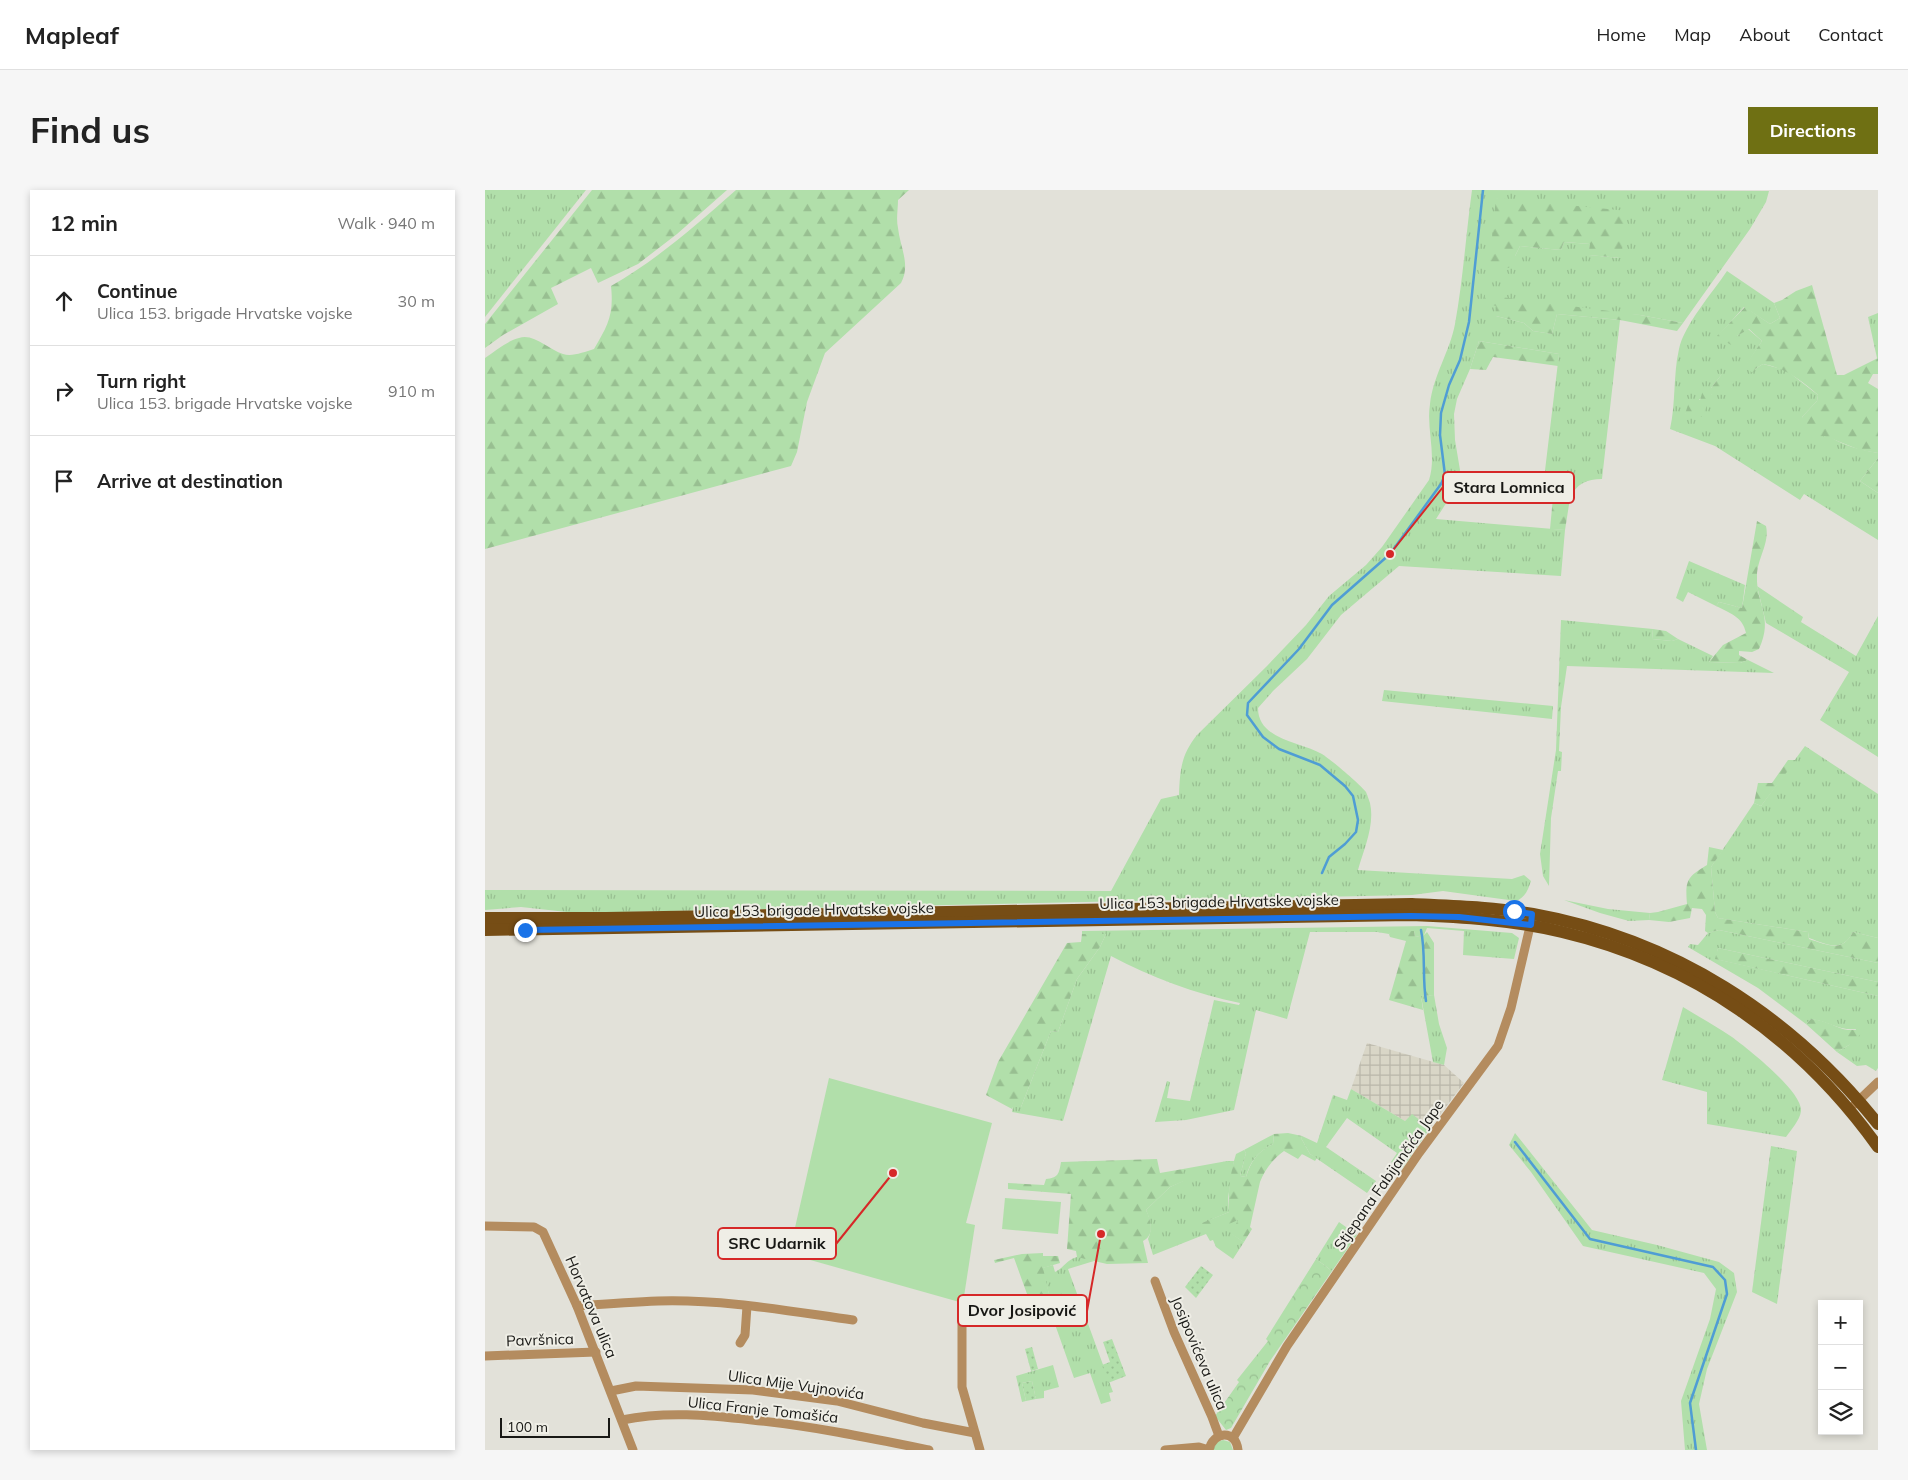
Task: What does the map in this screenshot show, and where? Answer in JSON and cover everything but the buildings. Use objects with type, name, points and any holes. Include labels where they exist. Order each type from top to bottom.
[{"type":"main road","name":"Ulica 153. brigade Hrvatske vojske","points":[[485,918],[615,918],[1402,904],[1459,906],[1531,920],[1569,934],[1625,950],[1656,963],[1701,986],[1780,1039],[1816,1072],[1849,1109],[1878,1147]]},
{"type":"main road","name":"Ulica 153. brigade Hrvatske vojske","points":[[485,930],[1411,916],[1531,920],[1587,926],[1661,954],[1707,976],[1759,1010],[1824,1063],[1878,1124]]},
{"type":"street","name":"Stjepana Fabijančića Jape","points":[[1233,1438],[1287,1346],[1419,1153],[1498,1046],[1511,1008],[1531,920]]},
{"type":"street","points":[[1849,1109],[1878,1082]]},
{"type":"street","name":"Horvatova ulica","points":[[485,1226],[534,1227],[543,1232],[596,1352],[633,1450]]},
{"type":"street","name":"Josipovićeva ulica","points":[[1155,1281],[1168,1318],[1219,1436]]},
{"type":"street","points":[[577,1306],[659,1301],[747,1306],[853,1320]]},
{"type":"street","points":[[740,1343],[745,1335],[747,1306]]},
{"type":"street","points":[[962,1310],[962,1387],[980,1450]]},
{"type":"street","name":"Pavršnica","points":[[485,1356],[596,1352]]},
{"type":"street","name":"Ulica Mije Vujnovića","points":[[611,1391],[636,1386],[753,1390],[837,1401],[923,1423],[975,1433]]},
{"type":"street","name":"Ulica Franje Tomašića","points":[[622,1420],[647,1415],[710,1415],[804,1425],[929,1450]]},
{"type":"street","points":[[1165,1450],[1199,1447],[1209,1450],[1211,1442],[1219,1436],[1228,1436],[1237,1443],[1238,1450]]},
{"type":"shaded area","points":[[1367,1043],[1444,1065],[1464,1083],[1430,1128],[1412,1115],[1405,1121],[1351,1089]]},
{"type":"green space","points":[[485,190],[586,190],[485,317]]},
{"type":"green space","points":[[592,190],[727,190],[677,234],[638,264],[598,283],[591,268],[551,288],[558,304],[503,335],[485,348],[485,324]]},
{"type":"green space","points":[[736,190],[909,190],[898,200],[897,225],[905,263],[904,276],[901,283],[825,353],[807,402],[797,452],[791,466],[485,549],[485,358],[510,341],[525,337],[536,340],[567,355],[594,349],[611,312],[611,286],[645,265]]},
{"type":"green space","points":[[1472,190],[1769,191],[1766,202],[1750,229],[1683,323],[1640,315],[1497,306],[1496,316],[1524,323],[1533,331],[1552,334],[1557,314],[1620,320],[1602,479],[1583,483],[1575,489],[1570,498],[1548,494],[1543,487],[1559,354],[1479,341],[1470,369],[1457,399],[1454,414],[1455,440],[1460,470],[1458,481],[1452,494],[1436,519],[1565,530],[1561,576],[1399,566],[1341,615],[1307,659],[1258,708],[1260,719],[1265,727],[1282,738],[1322,754],[1358,783],[1366,792],[1370,803],[1371,820],[1358,870],[1512,879],[1524,875],[1531,881],[1522,898],[1516,901],[1443,891],[1412,895],[576,913],[521,907],[485,910],[485,890],[1111,891],[1161,799],[1179,795],[1182,763],[1197,735],[1306,625],[1329,596],[1366,565],[1382,547],[1429,480],[1432,461],[1429,423],[1430,404],[1434,383],[1455,324]],"holes":[[[1496,198],[1620,258],[1589,255],[1590,244],[1564,242],[1561,250],[1520,246],[1515,256]]]},
{"type":"green space","points":[[1496,198],[1628,211],[1621,258],[1588,255],[1590,244],[1564,242],[1561,250],[1520,246],[1509,268],[1489,267]]},
{"type":"green space","points":[[1727,271],[1774,303],[1780,318],[1770,324],[1744,307],[1718,336],[1737,336],[1748,329],[1762,341],[1745,367],[1755,369],[1763,364],[1786,370],[1818,395],[1817,401],[1802,417],[1837,441],[1878,453],[1878,458],[1860,481],[1878,493],[1878,540],[1804,494],[1800,500],[1715,446],[1670,429],[1677,359],[1682,340],[1693,319]],"holes":[[[1722,374],[1712,394],[1685,414]]]},
{"type":"green space","points":[[1812,285],[1837,375],[1844,375],[1878,358],[1878,374],[1873,374],[1868,383],[1878,389],[1878,453],[1860,450],[1825,436],[1817,437],[1807,428],[1802,417],[1817,401],[1818,395],[1799,380],[1778,368],[1763,364],[1755,369],[1753,373],[1744,367],[1762,341],[1749,329],[1737,336],[1731,345],[1717,336],[1745,307],[1770,324],[1780,318],[1774,303]]},
{"type":"green space","points":[[1485,295],[1640,315],[1683,323],[1677,331],[1620,320],[1557,314],[1552,334],[1533,331],[1524,323],[1496,316],[1496,306],[1484,303]]},
{"type":"green space","points":[[1878,313],[1878,358],[1877,358],[1868,317]]},
{"type":"green space","points":[[1479,341],[1559,354],[1558,366],[1493,357],[1486,370],[1470,369]]},
{"type":"green space","points":[[1722,374],[1734,382],[1725,395],[1712,394],[1702,417],[1685,414],[1690,399],[1700,400],[1704,387],[1711,388]]},
{"type":"green space","points":[[1878,458],[1878,493],[1860,481]]},
{"type":"green space","points":[[1553,497],[1570,498],[1565,530],[1550,529]]},
{"type":"green space","points":[[1757,521],[1766,526],[1767,532],[1757,576],[1757,586],[1765,619],[1763,638],[1759,649],[1752,652],[1739,651],[1739,655],[1748,660],[1740,663],[1709,662],[1723,645],[1746,633],[1739,619],[1716,606],[1719,602],[1742,608]]},
{"type":"green space","points":[[1689,561],[1745,585],[1742,608],[1719,602],[1716,606],[1688,592],[1683,602],[1676,598]]},
{"type":"green space","points":[[1757,586],[1803,617],[1801,622],[1856,656],[1878,616],[1878,757],[1820,720],[1849,672],[1766,623]]},
{"type":"green space","points":[[1561,620],[1653,629],[1652,639],[1672,641],[1678,639],[1713,656],[1709,662],[1740,663],[1748,660],[1774,673],[1567,666],[1561,707],[1559,751],[1562,752],[1561,771],[1558,771],[1551,818],[1549,886],[1543,876],[1540,854],[1556,750]]},
{"type":"green space","points":[[1653,629],[1666,631],[1678,639],[1672,641],[1652,639]]},
{"type":"green space","points":[[1384,690],[1553,706],[1552,719],[1382,701]]},
{"type":"green space","points":[[1805,746],[1878,794],[1878,938],[1853,932],[1844,943],[1828,945],[1809,938],[1808,932],[1718,918],[1715,912],[1711,867],[1754,803],[1761,806]]},
{"type":"green space","points":[[1788,760],[1796,760],[1761,806],[1754,803],[1758,783],[1772,783]]},
{"type":"green space","points":[[1709,847],[1723,850],[1711,867],[1715,912],[1718,918],[1808,932],[1809,939],[1834,946],[1844,943],[1853,932],[1878,938],[1878,963],[1719,930],[1708,933],[1705,931],[1706,915],[1702,909],[1692,908],[1690,918],[1669,922],[1649,920],[1650,913],[1687,904],[1687,884],[1691,876],[1707,865]]},
{"type":"green space","points":[[1564,900],[1608,909],[1650,913],[1649,920],[1629,921]]},
{"type":"green space","points":[[1427,926],[1512,933],[1519,938],[1514,959],[1463,955],[1464,931],[1427,928],[1424,935],[1415,937],[1414,931],[1392,931],[1389,934],[1377,932],[1310,932],[1287,1019],[1256,1010],[1234,1110],[1186,1120],[1155,1122],[1167,1081],[1170,1082],[1167,1098],[1190,1101],[1214,1000],[1239,1005],[1240,1003],[1206,995],[1174,984],[1111,956],[1063,1121],[1012,1112],[1013,1107],[1021,1107],[1051,1031],[1058,1032],[1077,979],[1100,947],[1106,934],[1082,934],[1082,931]]},
{"type":"green space","points":[[1719,930],[1878,963],[1878,982],[1718,948],[1716,959],[1878,996],[1878,1068],[1876,1071],[1866,1065],[1857,1066],[1837,1052],[1849,1045],[1856,1029],[1844,1029],[1811,1019],[1806,1024],[1758,988],[1688,947],[1690,944],[1698,945],[1708,933]]},
{"type":"green space","points":[[1391,931],[1414,931],[1415,937],[1424,935],[1427,932],[1434,943],[1434,995],[1421,996],[1423,1010],[1389,1000],[1406,941],[1390,937]]},
{"type":"green space","points":[[1082,934],[1106,934],[1100,947],[1077,979],[1058,1032],[1051,1031],[1021,1107],[1013,1107],[1012,1109],[986,1095],[998,1062],[1067,943],[1081,942]]},
{"type":"green space","points":[[1718,948],[1878,982],[1878,996],[1715,959]]},
{"type":"green space","points":[[1434,995],[1439,1024],[1447,1048],[1444,1065],[1433,1062],[1421,996]]},
{"type":"green space","points":[[1683,1007],[1732,1037],[1773,1071],[1793,1093],[1801,1111],[1797,1121],[1786,1137],[1707,1124],[1707,1092],[1662,1080]]},
{"type":"green space","points":[[1811,1019],[1845,1030],[1864,1031],[1849,1045],[1837,1052],[1806,1024]]},
{"type":"green space","points":[[829,1078],[992,1123],[966,1223],[975,1225],[963,1303],[789,1254]]},
{"type":"green space","points":[[1351,1089],[1405,1121],[1412,1114],[1430,1128],[1402,1169],[1391,1162],[1397,1153],[1347,1118],[1326,1147],[1376,1181],[1367,1193],[1310,1154],[1301,1138],[1302,1136],[1317,1143],[1333,1095],[1347,1100]]},
{"type":"green space","points":[[1288,1133],[1302,1136],[1301,1138],[1310,1154],[1317,1158],[1315,1161],[1302,1154],[1298,1159],[1284,1151],[1273,1161],[1260,1182],[1250,1227],[1252,1229],[1244,1242],[1231,1234],[1238,1220],[1206,1234],[1202,1223],[1229,1212],[1230,1183],[1236,1154],[1244,1150],[1246,1153],[1240,1176],[1246,1177],[1255,1157],[1273,1144],[1274,1134]]},
{"type":"green space","points":[[1515,1133],[1592,1230],[1719,1262],[1734,1273],[1737,1292],[1707,1369],[1699,1404],[1707,1450],[1685,1450],[1681,1401],[1710,1319],[1716,1289],[1704,1273],[1583,1246],[1531,1172],[1509,1145]]},
{"type":"green space","points":[[1274,1134],[1273,1144],[1255,1158],[1246,1177],[1240,1176],[1246,1153],[1244,1150]]},
{"type":"green space","points":[[1771,1146],[1797,1151],[1777,1304],[1752,1292]]},
{"type":"green space","points":[[1157,1159],[1160,1173],[1183,1169],[1184,1181],[1170,1187],[1146,1210],[1151,1227],[1149,1235],[1143,1241],[1148,1263],[1107,1264],[1077,1257],[1076,1251],[1067,1249],[1071,1194],[1008,1189],[1008,1183],[1044,1185],[1046,1179],[1057,1175],[1061,1162]]},
{"type":"green space","points":[[1234,1161],[1228,1198],[1229,1212],[1203,1223],[1239,1220],[1232,1234],[1244,1242],[1233,1259],[1216,1247],[1213,1240],[1210,1241],[1206,1234],[1153,1255],[1148,1239],[1150,1224],[1146,1210],[1170,1187],[1183,1181],[1183,1169]]},
{"type":"green space","points":[[1005,1198],[1061,1202],[1058,1234],[1002,1229]]},
{"type":"green space","points":[[1339,1222],[1357,1235],[1332,1271],[1316,1259]]},
{"type":"green space","points":[[1043,1253],[1043,1256],[1058,1256],[1060,1263],[1043,1268],[1050,1298],[1031,1305],[1014,1258],[995,1263],[994,1260],[1022,1254]]},
{"type":"green space","points":[[1077,1257],[1094,1261],[1068,1269],[1113,1392],[1109,1393],[1111,1401],[1101,1404],[1090,1373],[1074,1378],[1046,1299],[1050,1298],[1042,1268],[1053,1265],[1055,1272]]},
{"type":"green space","points":[[1316,1259],[1332,1271],[1270,1361],[1231,1428],[1226,1430],[1215,1416],[1239,1382],[1237,1380],[1268,1341],[1266,1339]]},
{"type":"green space","points":[[1201,1266],[1213,1275],[1196,1298],[1185,1287]]},
{"type":"green space","points":[[1112,1339],[1126,1376],[1108,1383],[1102,1365],[1110,1362],[1103,1342]]},
{"type":"green space","points":[[1032,1347],[1038,1369],[1031,1371],[1025,1349]]},
{"type":"green space","points":[[1053,1365],[1059,1387],[1044,1391],[1044,1398],[1036,1399],[1032,1381],[1022,1383],[1026,1401],[1022,1402],[1016,1376]]},
{"type":"green space","points":[[1032,1381],[1036,1399],[1026,1401],[1022,1383]]},
{"type":"green space","points":[[1223,1440],[1230,1442],[1233,1450],[1213,1450],[1217,1442]]},
{"type":"waterway","points":[[1322,873],[1329,857],[1356,832],[1358,820],[1353,796],[1345,786],[1320,765],[1279,749],[1263,737],[1247,715],[1248,703],[1299,649],[1332,605],[1390,554],[1441,484],[1445,475],[1440,435],[1441,413],[1449,385],[1460,360],[1469,322],[1483,190]]},
{"type":"waterway","points":[[1421,930],[1426,1001]]},
{"type":"waterway","points":[[1515,1142],[1590,1239],[1713,1267],[1725,1280],[1727,1294],[1690,1403],[1696,1450]]},
{"type":"place","name":"Stara Lomnica","points":[[1390,554]]},
{"type":"place","name":"SRC Udarnik","points":[[893,1173]]},
{"type":"place","name":"Dvor Josipović","points":[[1101,1234]]},
{"type":"route","points":[[525,930],[1324,916],[1459,917],[1531,925],[1532,914],[1514,911]]}]
